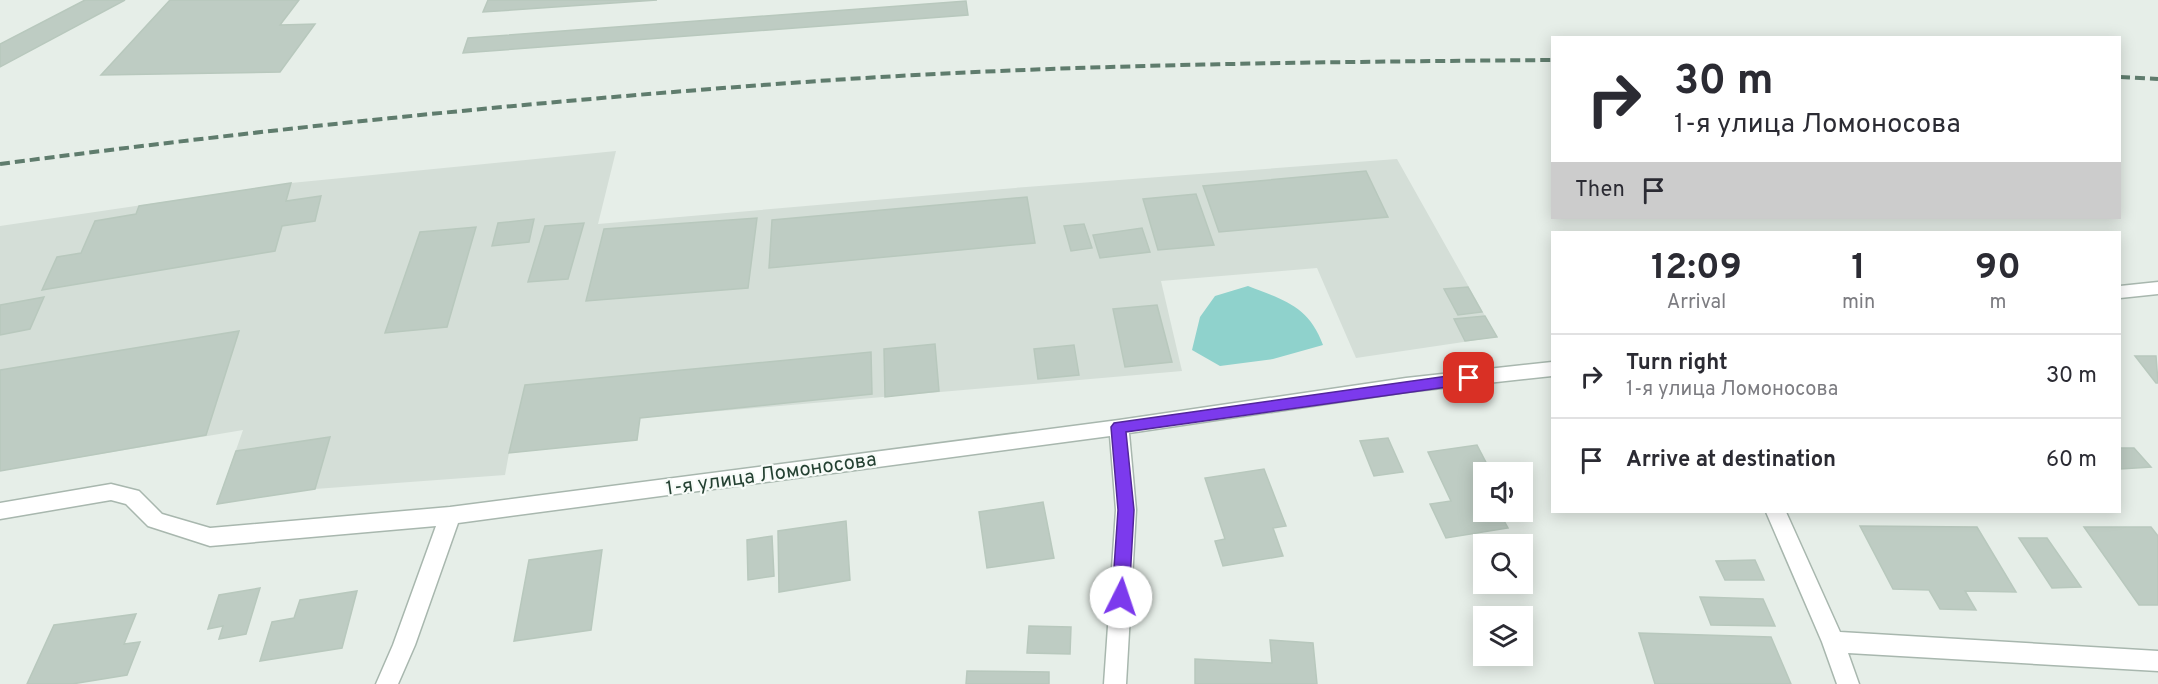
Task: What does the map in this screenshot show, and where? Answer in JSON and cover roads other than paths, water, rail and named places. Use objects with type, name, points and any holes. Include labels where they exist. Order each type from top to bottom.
[{"type":"street","points":[[2121,292],[2158,288]]},
{"type":"street","name":"1-я улица Ломоносова","points":[[0,510],[111,492],[132,497],[155,520],[210,537],[450,516],[1119,427],[1406,385],[1551,369]]},
{"type":"street","points":[[1115,684],[1126,510],[1119,427]]},
{"type":"street","points":[[1776,513],[1833,642],[1848,684]]},
{"type":"street","points":[[387,684],[404,645],[450,516]]},
{"type":"street","points":[[1833,642],[2158,661]]},
{"type":"water","points":[[1248,286],[1284,301],[1303,313],[1317,332],[1323,345],[1273,359],[1220,366],[1192,350],[1200,317],[1215,296]]},
{"type":"railway","points":[[0,164],[423,115],[636,95],[848,79],[1112,67],[1551,60]]},
{"type":"railway","points":[[2121,77],[2158,79]]}]
